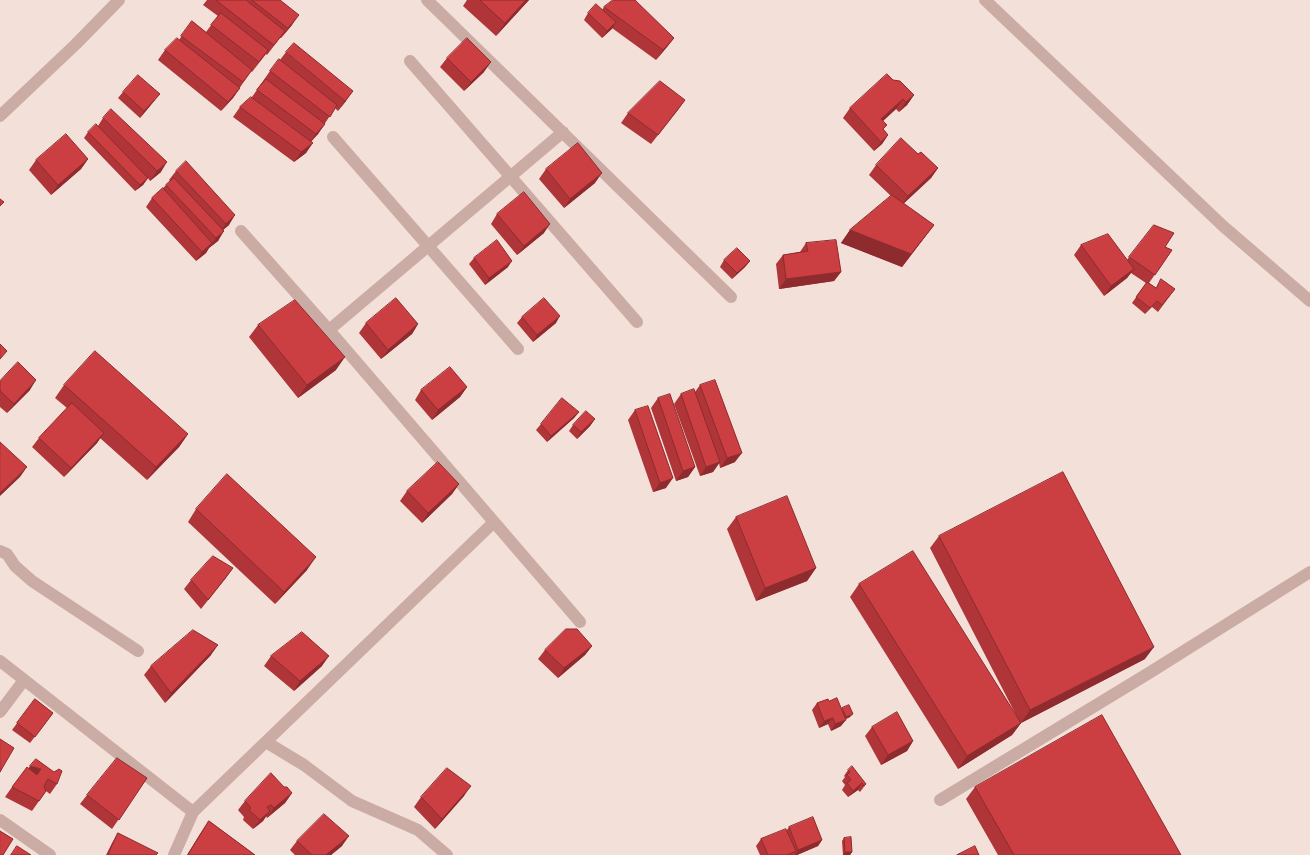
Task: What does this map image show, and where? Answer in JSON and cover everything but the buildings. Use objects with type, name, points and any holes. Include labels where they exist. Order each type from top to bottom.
[{"type":"street","points":[[0,116],[119,0]]},
{"type":"street","points":[[984,0],[1223,226],[1310,301]]},
{"type":"street","points":[[432,1],[730,297]]},
{"type":"street","points":[[410,61],[637,322]]},
{"type":"street","points":[[329,330],[563,132]]},
{"type":"street","points":[[333,137],[518,349]]},
{"type":"street","points":[[241,231],[329,330],[580,622]]},
{"type":"street","points":[[174,855],[193,812],[494,522]]},
{"type":"street","points":[[0,551],[7,554],[15,566],[32,581],[138,651]]},
{"type":"street","points":[[940,800],[1310,572]]},
{"type":"street","points":[[0,661],[193,812]]},
{"type":"street","points":[[0,712],[24,680]]},
{"type":"street","points":[[266,742],[304,765],[352,801],[418,830],[447,855]]},
{"type":"street","points":[[0,820],[50,855]]}]
